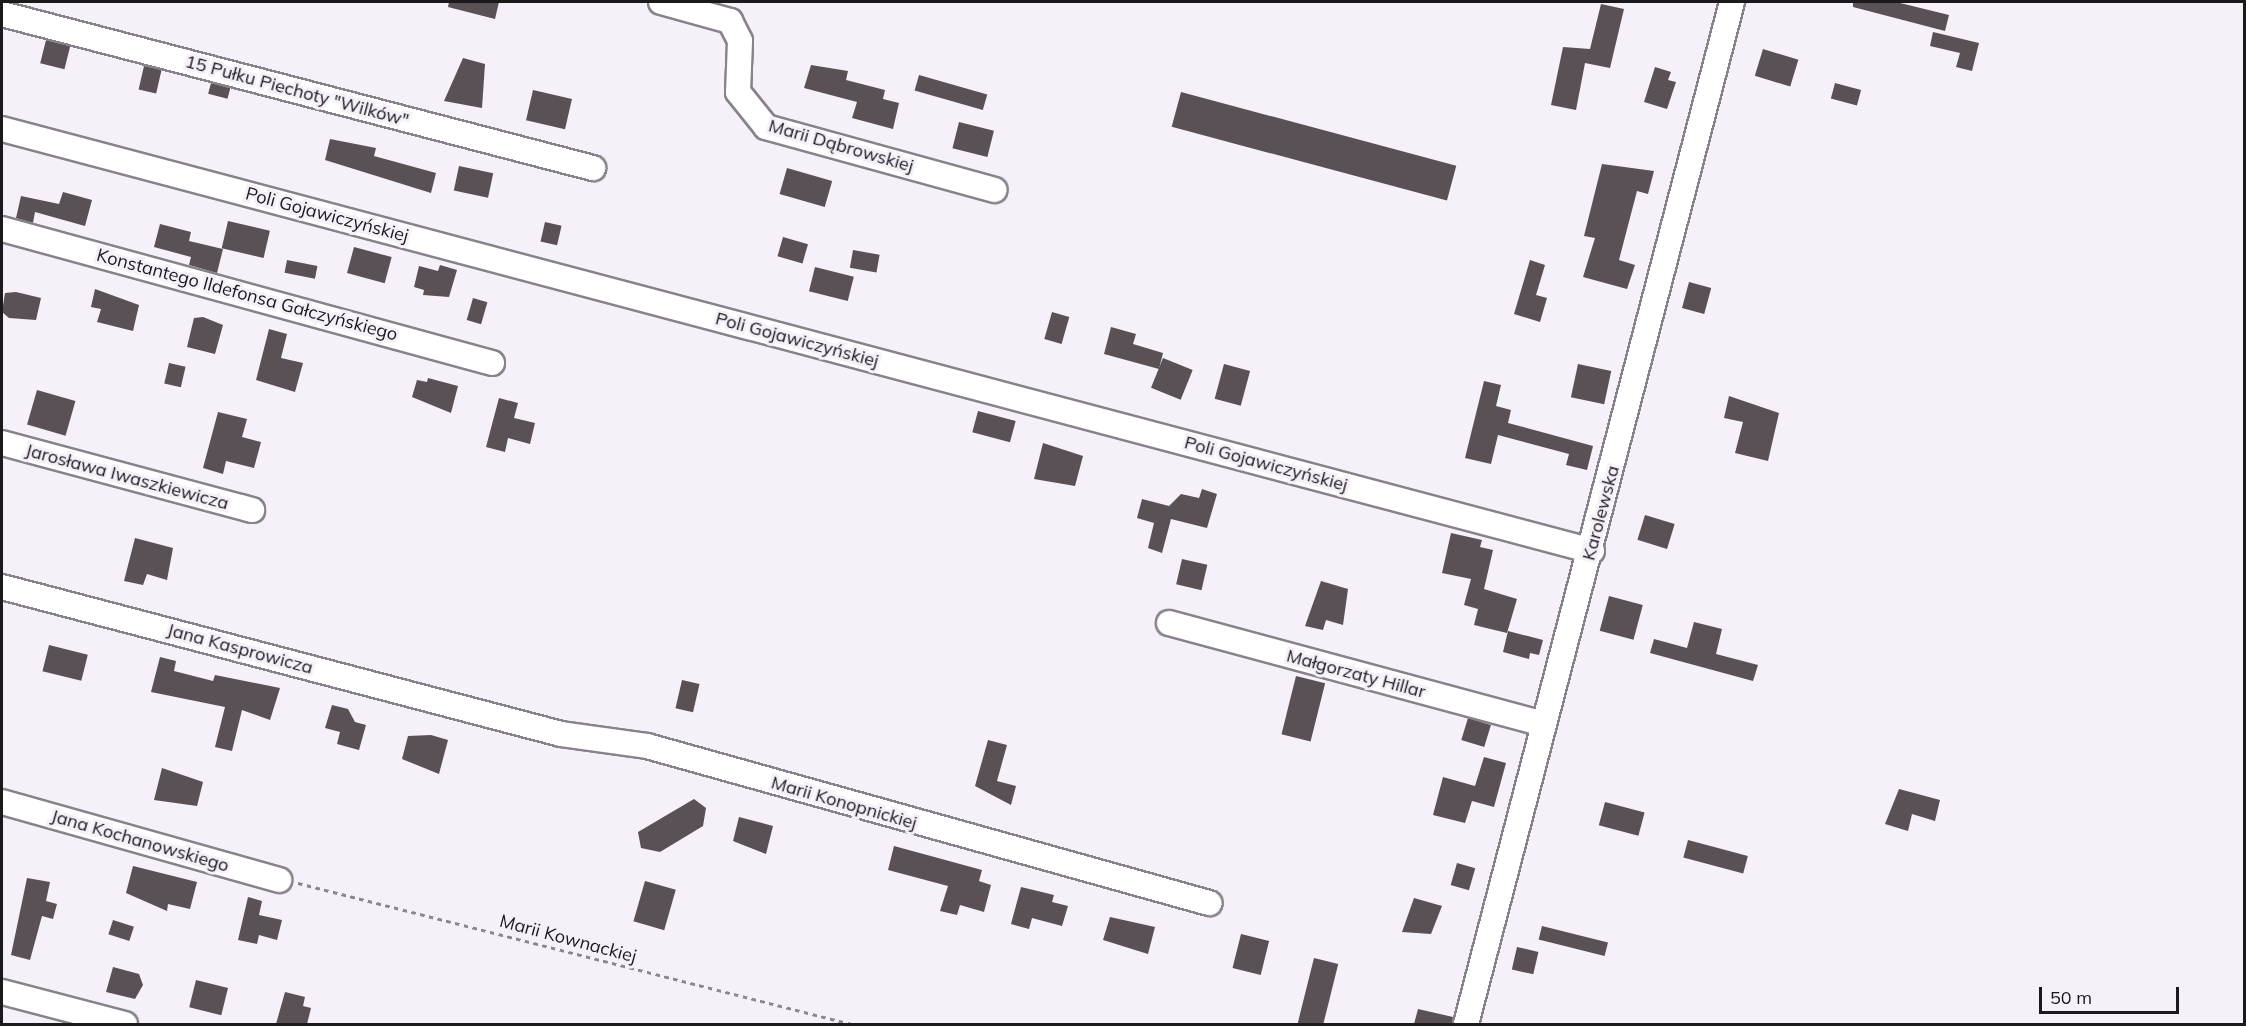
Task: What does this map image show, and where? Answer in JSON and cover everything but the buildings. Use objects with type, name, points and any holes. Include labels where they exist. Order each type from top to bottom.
[{"type":"street","name":"Marii Dąbrowskiej","points":[[661,2],[730,21],[740,40],[738,92],[766,127],[994,190]]},
{"type":"street","name":"Karolewska","points":[[1466,1024],[1544,724],[1592,551],[1732,2]]},
{"type":"street","name":"15 Pułku Piechoty \"Wilków\"","points":[[2,14],[593,168]]},
{"type":"street","name":"Poli Gojawiczyńskiej","points":[[2,129],[1592,551]]},
{"type":"street","name":"Konstantego Ildefonsa Gałczyńskiego","points":[[2,229],[492,363]]},
{"type":"street","name":"Jarosława Iwaszkiewicza","points":[[2,443],[252,510]]},
{"type":"street","name":"Jana Kasprowicza","points":[[2,587],[478,712]]},
{"type":"street","name":"Małgorzaty Hillar","points":[[1169,623],[1544,724]]},
{"type":"street","name":"Marii Konopnickiej","points":[[478,712],[561,734],[647,746],[1209,903]]},
{"type":"street","name":"Jana Kochanowskiego","points":[[2,802],[279,880]]},
{"type":"street","points":[[2,992],[125,1024]]},
{"type":"path","name":"Marii Kownackiej","points":[[279,880],[851,1024]]}]
